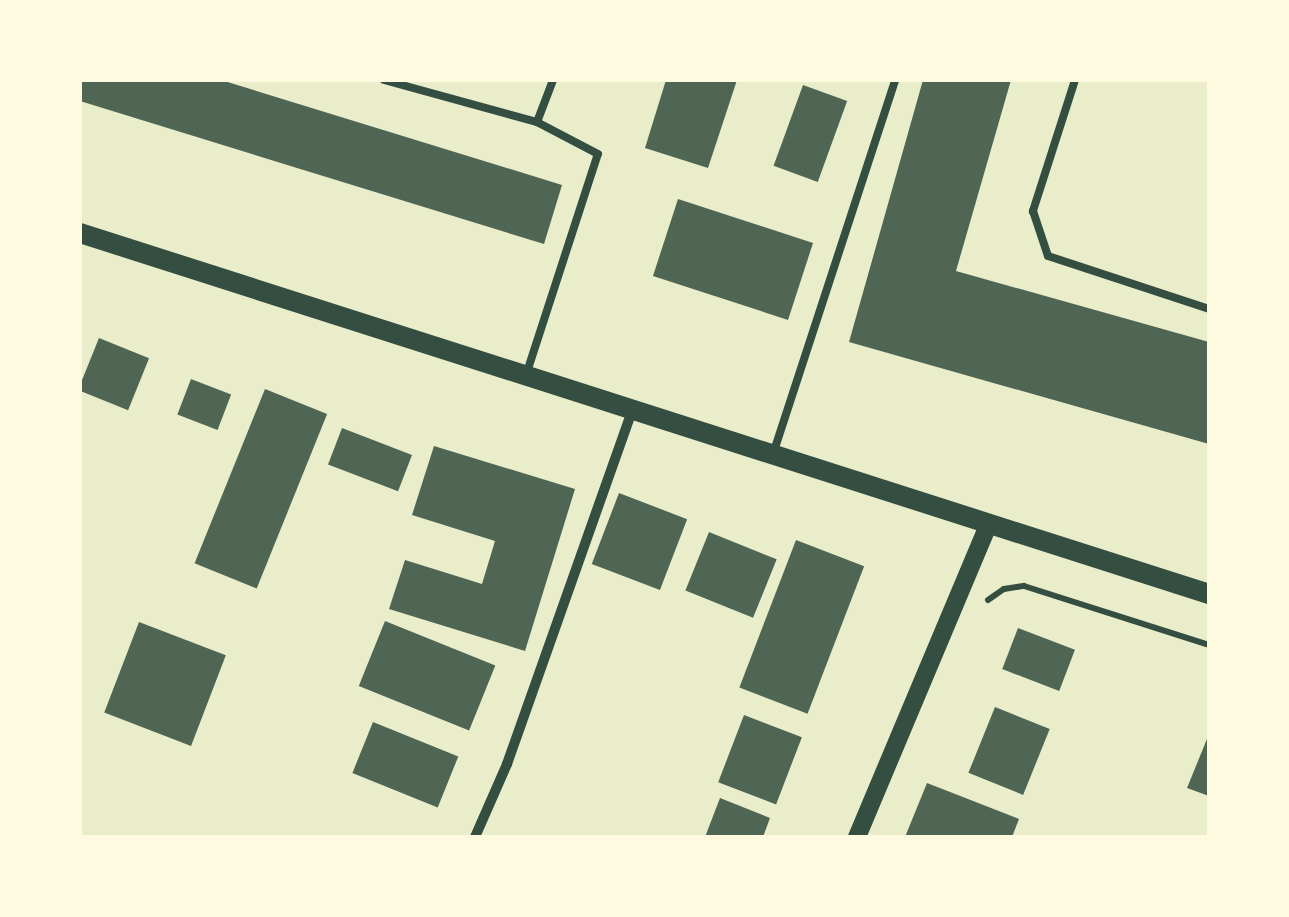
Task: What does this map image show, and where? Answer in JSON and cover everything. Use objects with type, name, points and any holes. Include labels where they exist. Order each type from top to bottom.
[{"type":"main road","points":[[80,232],[631,413],[773,454],[1209,594]]},
{"type":"street","points":[[475,837],[507,764],[631,413]]},
{"type":"street","points":[[856,837],[988,524]]},
{"type":"lane","points":[[384,80],[537,122],[598,154],[526,376]]},
{"type":"lane","points":[[537,122],[554,80]]},
{"type":"lane","points":[[773,454],[895,80]]},
{"type":"lane","points":[[1075,80],[1033,210],[1048,256],[1209,309]]},
{"type":"path","points":[[986,601],[1004,589],[1024,586],[1209,645]]},
{"type":"building","points":[[80,80],[221,80],[562,185],[544,244],[80,101]]},
{"type":"building","points":[[666,80],[737,80],[708,168],[645,148]]},
{"type":"building","points":[[923,80],[1011,80],[956,271],[1209,342],[1209,444],[849,342]]},
{"type":"building","points":[[803,85],[847,101],[818,182],[774,166]]},
{"type":"building","points":[[678,199],[813,243],[788,320],[653,276]]},
{"type":"building","points":[[99,338],[149,358],[128,410],[80,391]]},
{"type":"building","points":[[191,379],[231,394],[218,430],[177,414]]},
{"type":"building","points":[[265,389],[327,414],[257,588],[195,563]]},
{"type":"building","points":[[342,428],[412,455],[398,491],[328,464]]},
{"type":"building","points":[[434,446],[575,489],[525,651],[389,609],[405,560],[482,584],[495,541],[412,515]]},
{"type":"building","points":[[619,493],[687,519],[660,590],[592,564]]},
{"type":"building","points":[[709,532],[777,559],[753,618],[685,590]]},
{"type":"building","points":[[796,540],[864,566],[808,714],[739,688]]},
{"type":"building","points":[[385,621],[495,666],[469,730],[359,686]]},
{"type":"building","points":[[139,622],[226,655],[191,746],[104,713]]},
{"type":"building","points":[[1018,628],[1075,650],[1059,691],[1002,669]]},
{"type":"building","points":[[995,707],[1050,729],[1023,795],[968,773]]},
{"type":"building","points":[[744,715],[802,737],[776,804],[718,782]]},
{"type":"building","points":[[373,722],[458,756],[438,807],[352,773]]},
{"type":"building","points":[[1209,734],[1209,796],[1187,788]]},
{"type":"building","points":[[927,783],[1019,819],[1012,837],[905,837]]},
{"type":"building","points":[[720,798],[770,818],[763,837],[705,837]]}]
